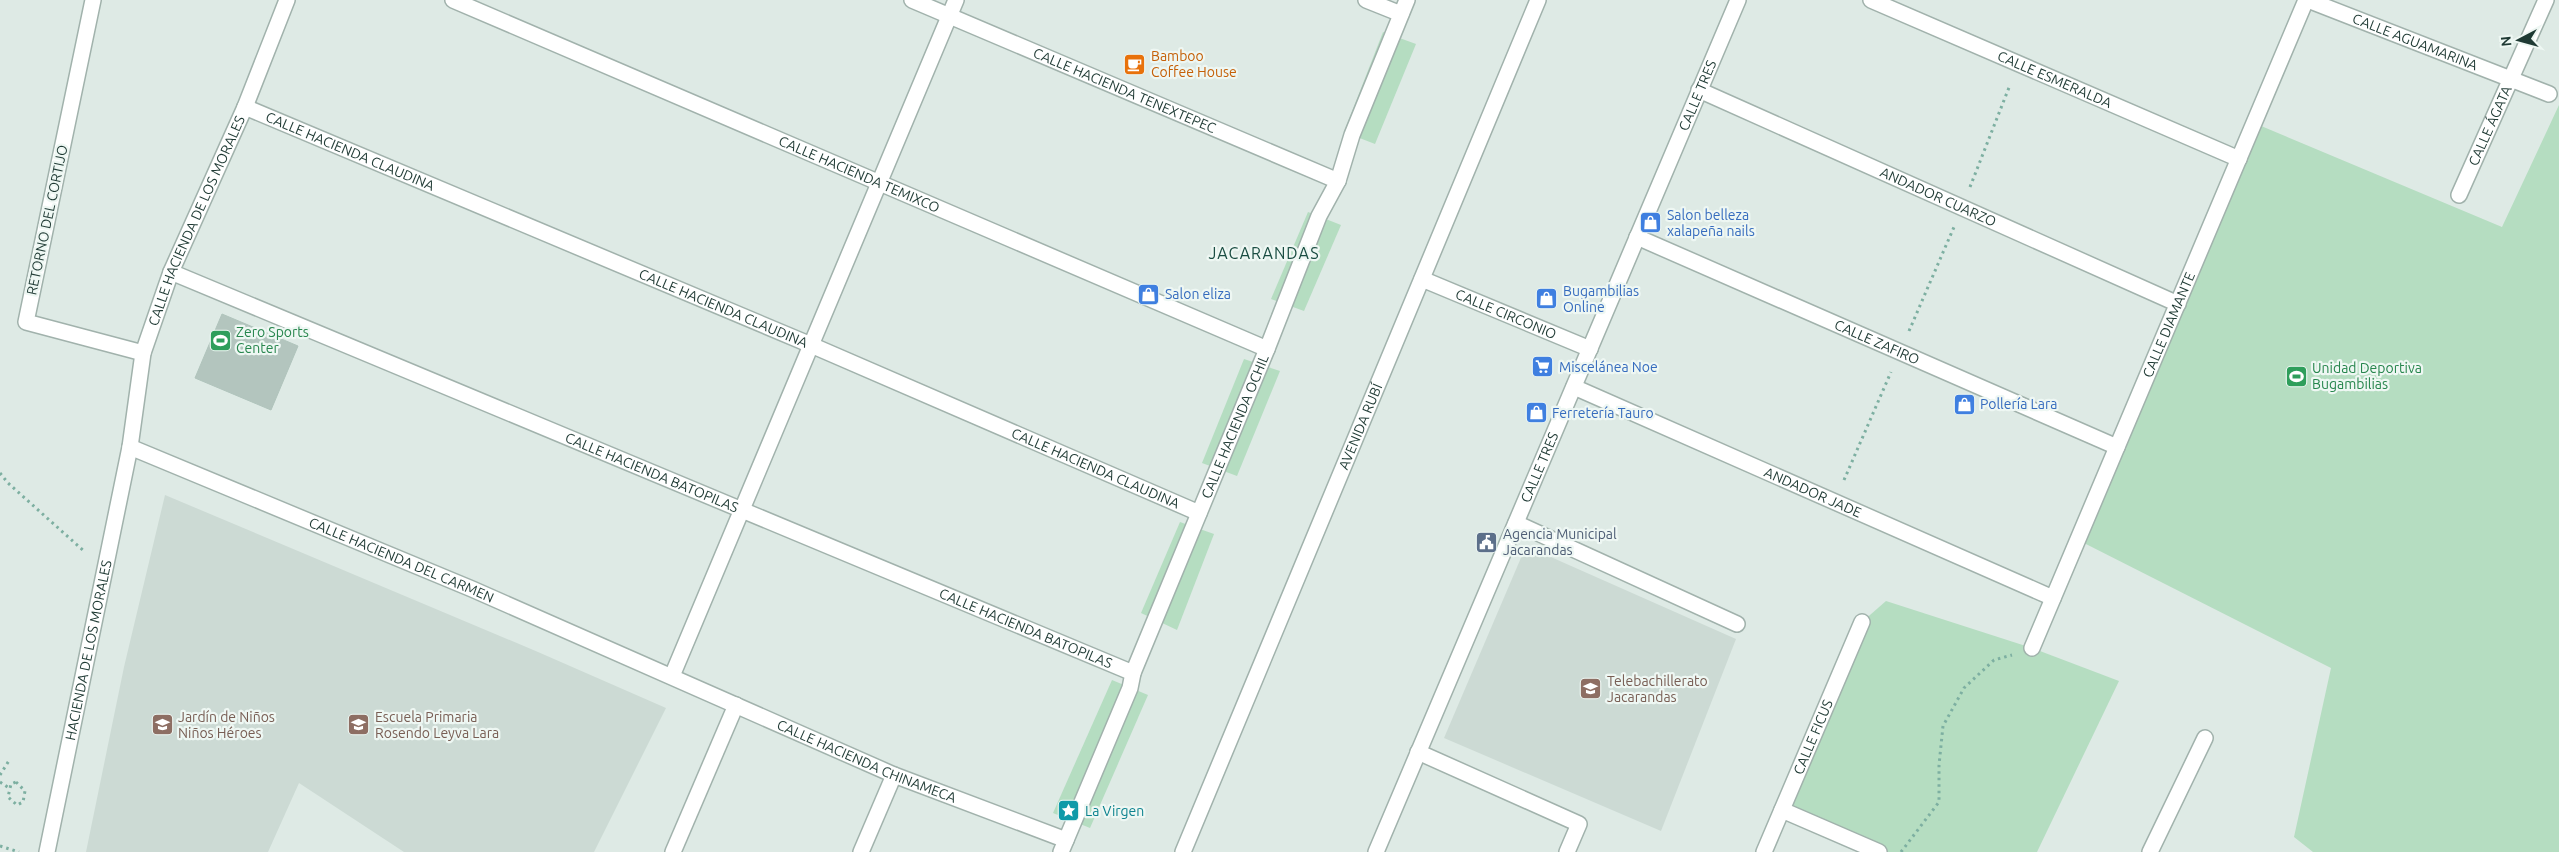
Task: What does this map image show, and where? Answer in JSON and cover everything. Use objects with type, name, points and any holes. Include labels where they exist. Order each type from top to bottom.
[{"type":"street","name":"RETORNO DEL CORTIJO","points":[[93,0],[26,322],[143,353]]},
{"type":"street","name":"CALLE HACIENDA DE LOS MORALES","points":[[130,447],[143,353],[171,272],[245,107],[287,0]]},
{"type":"street","name":"CALLE HACIENDA TEMIXCO","points":[[453,0],[1267,349]]},
{"type":"street","name":"CALLE HACIENDA TENEXTEPEC","points":[[912,0],[1338,181]]},
{"type":"street","points":[[672,676],[956,0]]},
{"type":"street","points":[[1366,0],[1404,7]]},
{"type":"street","name":"AVENIDA RUBÍ","points":[[1183,852],[1538,0]]},
{"type":"street","name":"CALLE TRES","points":[[1376,852],[1738,0]]},
{"type":"street","name":"CALLE ESMERALDA","points":[[1872,0],[2239,159]]},
{"type":"street","name":"CALLE AGUAMARINA","points":[[2307,0],[2550,94]]},
{"type":"street","name":"CALLE DIAMANTE","points":[[2032,648],[2307,0]]},
{"type":"street","name":"CALLE ÁGATA","points":[[2459,195],[2546,0]]},
{"type":"street","name":"CALLE HACIENDA OCHIL","points":[[1063,846],[1126,696],[1133,673],[1267,349],[1319,216],[1338,181],[1352,135],[1404,7]]},
{"type":"street","name":"ANDADOR CUARZO","points":[[1699,90],[2178,304]]},
{"type":"street","name":"CALLE HACIENDA CLAUDINA","points":[[245,107],[811,345],[1199,512]]},
{"type":"street","name":"CALLE ZAFIRO","points":[[1637,237],[2117,448]]},
{"type":"street","name":"CALLE HACIENDA BATOPILAS","points":[[171,272],[1133,673]]},
{"type":"street","name":"CALLE CIRCONIO","points":[[1422,278],[1590,349]]},
{"type":"street","name":"ANDADOR JADE","points":[[1574,387],[2053,598]]},
{"type":"street","name":"HACIENDA DE LOS MORALES","points":[[47,852],[130,447]]},
{"type":"street","name":"CALLE HACIENDA DEL CARMEN","points":[[130,447],[472,589],[672,676]]},
{"type":"street","points":[[1516,523],[1736,624]]},
{"type":"street","name":"CALLE FICUS","points":[[1764,852],[1862,622]]},
{"type":"street","name":"CALLE HACIENDA CHINAMECA","points":[[672,676],[894,775],[1063,846]]},
{"type":"street","points":[[673,852],[736,705]]},
{"type":"street","points":[[2150,852],[2205,738]]},
{"type":"street","points":[[1418,752],[1579,824],[1566,852]]},
{"type":"street","points":[[861,852],[894,775]]},
{"type":"street","points":[[1782,810],[1879,852]]},
{"type":"path","points":[[1835,502],[1962,208],[2018,64]]},
{"type":"path","points":[[0,473],[8,483],[105,570]]},
{"type":"path","points":[[1901,852],[1939,802],[1939,765],[1943,726],[1964,688],[1994,660],[2032,648]]},
{"type":"path","points":[[0,775],[10,759]]},
{"type":"path","points":[[0,782],[9,788]]},
{"type":"path","points":[[16,782],[22,786],[25,791],[23,802],[17,805],[8,798],[9,788],[11,784],[16,782]]},
{"type":"path","points":[[0,846],[19,852]]},
{"type":"shaded area","name":"Escuela Primaria Rosendo Leyva Lara","points":[[165,495],[666,708],[594,852],[404,852],[299,783],[268,852],[86,852],[124,667]]},
{"type":"shaded area","name":"Telebachillerato Jacarandas","points":[[1526,546],[1736,639],[1661,831],[1444,738]]},
{"type":"green space","points":[[1383,32],[1416,44],[1375,144],[1344,132]]},
{"type":"green space","points":[[2559,105],[2559,852],[2313,852],[2294,837],[2331,668],[2078,540],[2254,123],[2502,227]]},
{"type":"green space","points":[[1308,212],[1341,225],[1304,311],[1271,299]]},
{"type":"green space","points":[[1244,359],[1280,371],[1237,476],[1202,463]]},
{"type":"green space","points":[[1180,522],[1214,534],[1177,630],[1141,613]]},
{"type":"green space","points":[[1886,601],[2032,648],[2119,681],[2037,852],[1879,852],[1782,810],[1862,622]]},
{"type":"green space","points":[[1112,680],[1148,695],[1090,828],[1053,813]]},
{"type":"building","points":[[222,314],[298,346],[271,410],[195,378]]},
{"type":"place","name":"Bamboo Coffee House","points":[[1135,64]]},
{"type":"place","name":"Salon belleza xalapeña nails","points":[[1651,223]]},
{"type":"place","name":"Salon eliza","points":[[1149,294]]},
{"type":"place","name":"Bugambilias Online","points":[[1547,299]]},
{"type":"place","name":"Zero Sports Center","points":[[220,340]]},
{"type":"place","name":"Miscelánea Noe","points":[[1543,367]]},
{"type":"place","name":"Unidad Deportiva Bugambilias","points":[[2296,376]]},
{"type":"place","name":"Pollería Lara","points":[[1964,404]]},
{"type":"place","name":"Ferretería Tauro","points":[[1536,413]]},
{"type":"place","name":"Agencia Municipal Jacarandas","points":[[1487,542]]},
{"type":"place","name":"Telebachillerato Jacarandas","points":[[1591,689]]},
{"type":"place","name":"Jardín de Niños Niños Héroes","points":[[162,725]]},
{"type":"place","name":"Escuela Primaria Rosendo Leyva Lara","points":[[359,725]]},
{"type":"place","name":"La Virgen","points":[[1069,811]]},
{"type":"district","name":"JACARANDAS","points":[[1264,253]]}]
